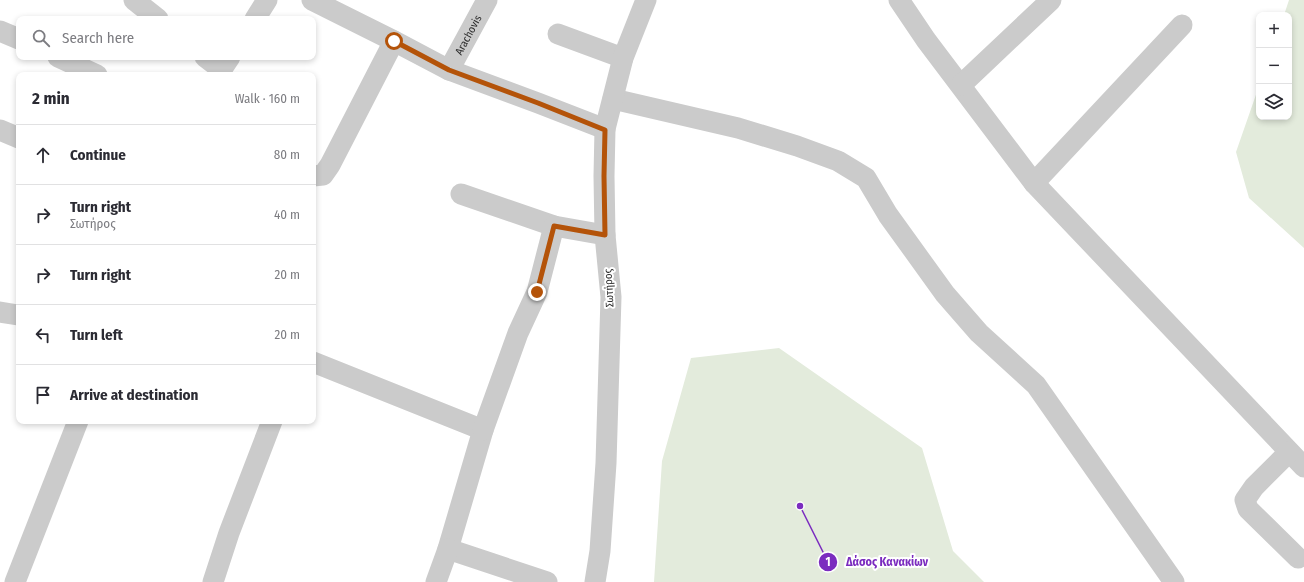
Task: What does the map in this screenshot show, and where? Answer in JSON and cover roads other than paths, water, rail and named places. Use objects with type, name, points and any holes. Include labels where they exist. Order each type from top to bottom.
[{"type":"street","points":[[134,0],[154,16]]},
{"type":"street","points":[[257,16],[267,0]]},
{"type":"street","points":[[312,0],[338,6],[394,41],[449,70],[605,130]]},
{"type":"street","name":"Arachovis","points":[[449,70],[487,0]]},
{"type":"street","name":"Σωτήρος","points":[[595,582],[600,550],[606,463],[610,296],[605,235],[605,130],[623,58],[646,0]]},
{"type":"street","points":[[899,0],[926,40],[1034,183],[1304,467]]},
{"type":"street","points":[[961,85],[1051,0]]},
{"type":"street","points":[[1034,183],[1182,25]]},
{"type":"street","points":[[0,30],[16,38]]},
{"type":"street","points":[[558,34],[623,58]]},
{"type":"street","points":[[316,176],[323,175],[330,165],[394,41]]},
{"type":"street","points":[[64,60],[90,72]]},
{"type":"street","points":[[210,60],[223,67]]},
{"type":"street","points":[[613,99],[738,128],[798,146],[838,161],[866,178],[888,216],[945,294],[979,333],[1036,385],[1174,582]]},
{"type":"street","points":[[0,130],[16,137]]},
{"type":"street","points":[[461,194],[554,226],[605,235]]},
{"type":"street","points":[[436,582],[448,549],[483,430],[518,333],[537,292],[554,226]]},
{"type":"street","points":[[316,363],[483,430]]},
{"type":"street","points":[[15,582],[77,424]]},
{"type":"street","points":[[214,582],[229,534],[271,424]]},
{"type":"street","points":[[1289,452],[1254,487],[1246,500],[1248,509],[1298,558]]},
{"type":"street","points":[[448,549],[547,582]]},
{"type":"place","name":"Δάσος Κανακίων","points":[[800,506]]}]
